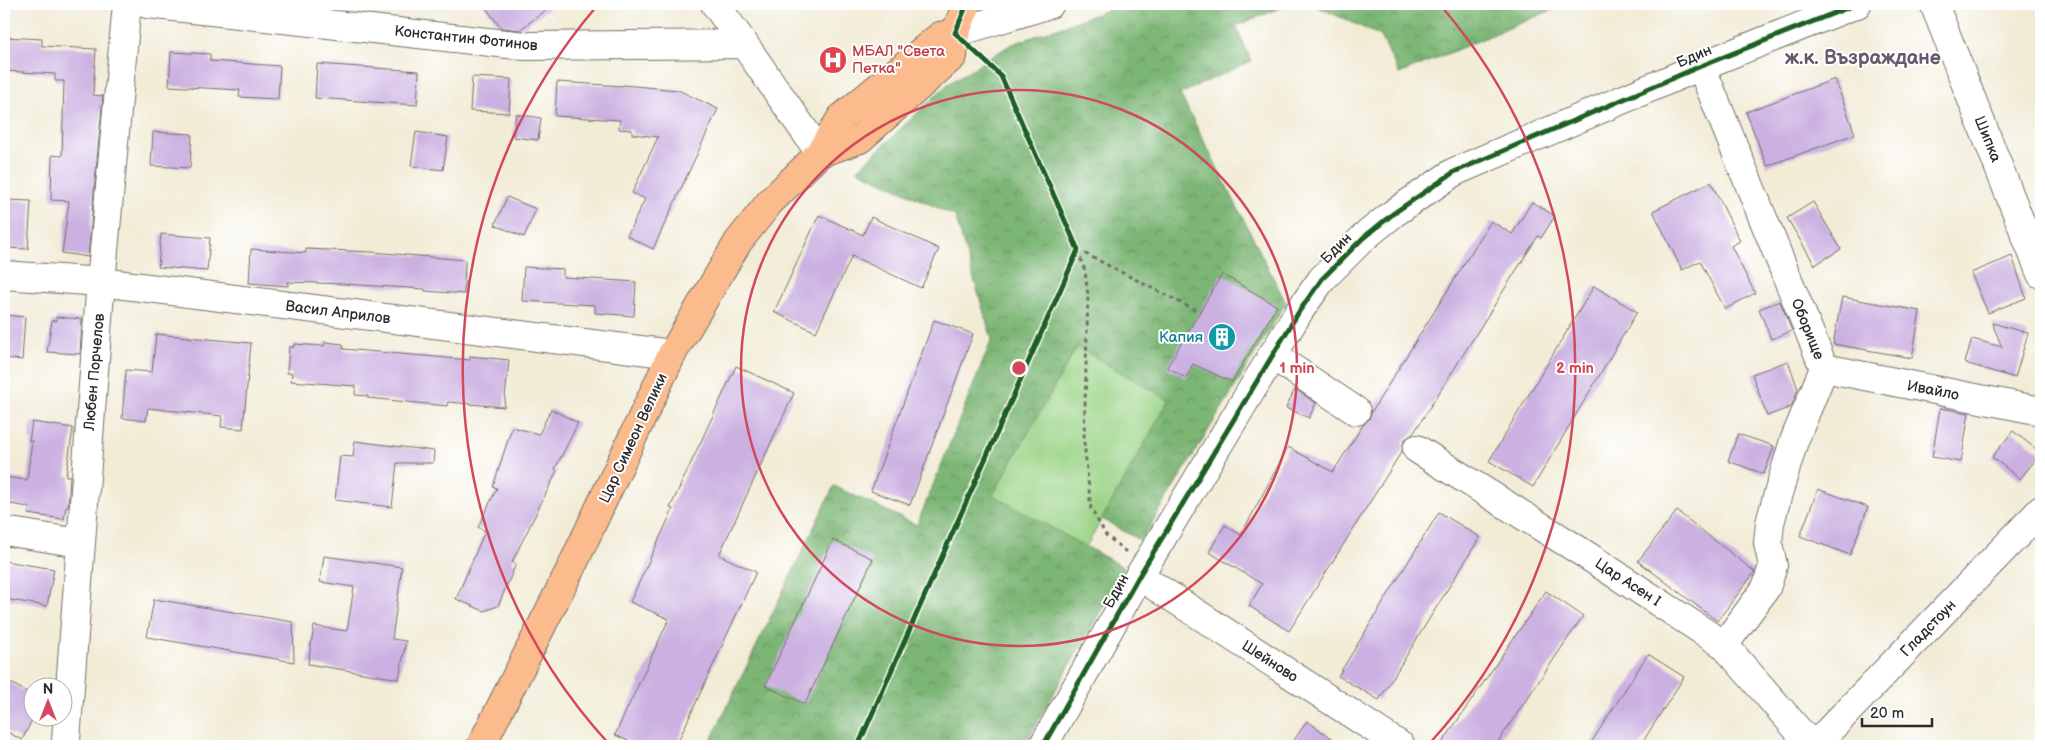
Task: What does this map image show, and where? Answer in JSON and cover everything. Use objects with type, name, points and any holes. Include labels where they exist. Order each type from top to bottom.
[{"type":"main road","points":[[955,33],[967,4]]},
{"type":"main road","name":"Цар Симеон Велики","points":[[481,746],[572,566],[672,354],[738,242],[770,202],[820,153],[841,118],[940,36],[955,33]]},
{"type":"street","name":"Любен Порчелов","points":[[66,740],[101,288],[127,4]]},
{"type":"street","name":"Константин Фотинов","points":[[147,4],[525,46],[744,44]]},
{"type":"street","points":[[715,4],[820,153]]},
{"type":"street","points":[[955,33],[1050,4]]},
{"type":"street","name":"Бдин","points":[[1043,746],[1139,576],[1300,310],[1322,279],[1363,238],[1394,213],[1446,177],[1463,168],[1701,66],[1858,4]]},
{"type":"street","name":"Шипка","points":[[1934,4],[2041,274]]},
{"type":"street","name":"Оборище","points":[[1701,66],[1824,368],[1794,441],[1776,497],[1768,543],[1773,566],[1766,588],[1724,645]]},
{"type":"street","name":"Васил Априлов","points":[[4,275],[101,288],[672,354]]},
{"type":"street","points":[[1272,355],[1356,411]]},
{"type":"street","name":"Ивайло","points":[[1824,368],[2041,412]]},
{"type":"street","name":"Цар Асен I","points":[[1417,449],[1580,551],[1724,645],[1813,746]]},
{"type":"street","name":"Гладстоун","points":[[1813,746],[2041,510]]},
{"type":"street","points":[[4,531],[80,543]]},
{"type":"street","name":"Шейново","points":[[1139,576],[1401,746]]},
{"type":"path","points":[[955,33],[1001,76],[1078,250],[1085,271],[1088,295],[1084,441],[1091,509],[1106,535],[1130,556],[1139,576]]},
{"type":"path","points":[[1078,250],[1195,310]]},
{"type":"path","points":[[858,746],[1078,250]]},
{"type":"green space","points":[[1124,4],[1290,4],[1236,26],[1251,61],[1180,94],[1286,303],[1141,541],[1102,519],[1169,400],[1076,348],[993,495],[1125,568],[1024,746],[708,746],[834,486],[917,525],[992,339],[955,216],[857,170],[948,84],[1010,45]]},
{"type":"green space","points":[[1312,4],[1566,4],[1399,74],[1381,36]]},
{"type":"green space","points":[[1077,347],[1169,400],[1086,547],[993,495]]},
{"type":"building","points":[[483,4],[555,4],[519,30],[501,28]]},
{"type":"building","points":[[4,37],[42,39],[42,46],[96,49],[93,95],[103,96],[88,257],[62,253],[69,201],[51,200],[52,155],[62,156],[64,81],[55,81],[55,74],[4,71]]},
{"type":"building","points":[[171,52],[210,54],[210,61],[280,66],[278,99],[239,97],[240,90],[169,86]]},
{"type":"building","points":[[317,64],[419,71],[417,105],[315,98]]},
{"type":"building","points":[[472,77],[511,79],[509,113],[470,111]]},
{"type":"building","points":[[1835,79],[1855,134],[1767,166],[1746,112]]},
{"type":"building","points":[[557,82],[678,90],[718,109],[653,249],[627,236],[645,199],[632,193],[658,137],[632,134],[632,130],[619,129],[620,120],[555,116]]},
{"type":"building","points":[[516,114],[541,118],[538,140],[513,137]]},
{"type":"building","points":[[153,132],[192,134],[190,168],[151,166]]},
{"type":"building","points":[[416,132],[448,137],[443,170],[411,166]]},
{"type":"building","points":[[1711,182],[1740,241],[1731,246],[1755,293],[1725,309],[1700,261],[1682,270],[1653,211]]},
{"type":"building","points":[[507,197],[536,209],[524,237],[495,225]]},
{"type":"building","points":[[4,200],[31,201],[28,249],[4,248]]},
{"type":"building","points":[[1532,202],[1555,216],[1541,238],[1538,236],[1413,434],[1404,440],[1402,451],[1289,631],[1249,606],[1262,584],[1209,552],[1225,525],[1241,535],[1288,447],[1333,472],[1363,425],[1369,419],[1372,411],[1491,221],[1512,234]]},
{"type":"building","points":[[1813,202],[1841,249],[1815,265],[1787,218]]},
{"type":"building","points":[[819,215],[863,235],[871,217],[939,249],[921,288],[852,256],[816,332],[774,312]]},
{"type":"building","points":[[161,234],[210,238],[207,271],[158,267]]},
{"type":"building","points":[[251,249],[306,253],[306,249],[372,252],[465,260],[464,294],[425,291],[425,289],[343,284],[288,282],[288,286],[249,283]]},
{"type":"building","points":[[2012,256],[2026,298],[1988,313],[1971,273]]},
{"type":"building","points":[[524,267],[563,269],[563,277],[636,282],[634,316],[595,313],[595,305],[522,301]]},
{"type":"building","name":"Капия","points":[[1222,274],[1277,306],[1232,382],[1193,364],[1186,378],[1167,367]]},
{"type":"building","points":[[1594,286],[1637,312],[1533,487],[1489,461]]},
{"type":"building","points":[[1842,297],[1920,311],[1912,358],[1833,344]]},
{"type":"building","points":[[1780,301],[1792,331],[1771,339],[1759,309]]},
{"type":"building","points":[[4,315],[25,317],[22,360],[4,358]]},
{"type":"building","points":[[56,317],[82,319],[80,354],[47,352],[52,320],[56,321]]},
{"type":"building","points":[[934,320],[973,334],[910,505],[871,491]]},
{"type":"building","points":[[1992,323],[2028,333],[2015,378],[1965,363],[1972,339],[2002,347]]},
{"type":"building","points":[[156,334],[251,343],[243,429],[221,427],[222,416],[148,408],[146,421],[122,418],[126,370],[152,372]]},
{"type":"building","points":[[325,342],[343,344],[343,349],[470,360],[470,356],[509,360],[504,407],[448,402],[447,406],[368,398],[368,396],[355,395],[356,386],[291,381],[292,373],[287,373],[289,347],[294,347],[294,344],[324,346]]},
{"type":"building","points":[[1788,361],[1798,389],[1791,407],[1767,416],[1752,374]]},
{"type":"building","points":[[736,366],[794,393],[719,555],[756,572],[676,746],[640,746],[615,735],[669,619],[630,602],[673,509],[670,508]]},
{"type":"building","points":[[1295,389],[1316,403],[1309,418],[1286,408]]},
{"type":"building","points":[[1940,408],[1969,413],[1961,462],[1932,457]]},
{"type":"building","points":[[551,409],[578,423],[555,469],[557,471],[512,562],[516,564],[498,606],[484,611],[456,599],[485,531],[478,527],[497,488],[493,487],[512,427],[539,434]]},
{"type":"building","points":[[32,422],[73,428],[66,476],[70,476],[68,507],[66,507],[64,519],[28,514],[29,507],[4,503],[4,477],[27,480],[32,441],[29,441]]},
{"type":"building","points":[[2013,431],[2041,453],[2020,479],[1992,457]]},
{"type":"building","points":[[1738,434],[1774,446],[1764,474],[1728,461]]},
{"type":"building","points":[[355,441],[434,451],[433,463],[397,463],[392,507],[335,500],[340,456],[353,457]]},
{"type":"building","points":[[1818,489],[1868,507],[1850,555],[1800,536]]},
{"type":"building","points":[[1677,511],[1755,572],[1717,621],[1638,561]]},
{"type":"building","points":[[1439,512],[1480,537],[1379,700],[1338,676]]},
{"type":"building","points":[[833,540],[873,559],[805,704],[765,686]]},
{"type":"building","points":[[324,556],[402,567],[392,639],[406,641],[399,679],[308,664],[314,626],[347,631],[354,587],[320,582]]},
{"type":"building","points":[[4,561],[54,569],[47,606],[4,599]]},
{"type":"building","points":[[1546,591],[1583,616],[1495,746],[1440,746]]},
{"type":"building","points":[[154,599],[293,622],[294,662],[147,637]]},
{"type":"building","points":[[1648,654],[1684,677],[1640,746],[1589,746]]},
{"type":"building","points":[[4,679],[22,689],[22,728],[28,728],[22,740],[4,730]]},
{"type":"building","points":[[1307,721],[1343,746],[1290,746]]},
{"type":"cycle path","points":[[858,746],[1078,250],[1001,76],[955,33],[967,4]]},
{"type":"cycle path","points":[[1043,746],[1139,576],[1300,310],[1322,279],[1363,238],[1394,213],[1454,172],[1701,66],[1857,4]]},
{"type":"place","name":"МБАЛ \"Света Петка\"","points":[[833,60]]},
{"type":"place","name":"Капия","points":[[1222,337]]},
{"type":"district","name":"ж.к. Възраждане","points":[[1863,57]]}]
